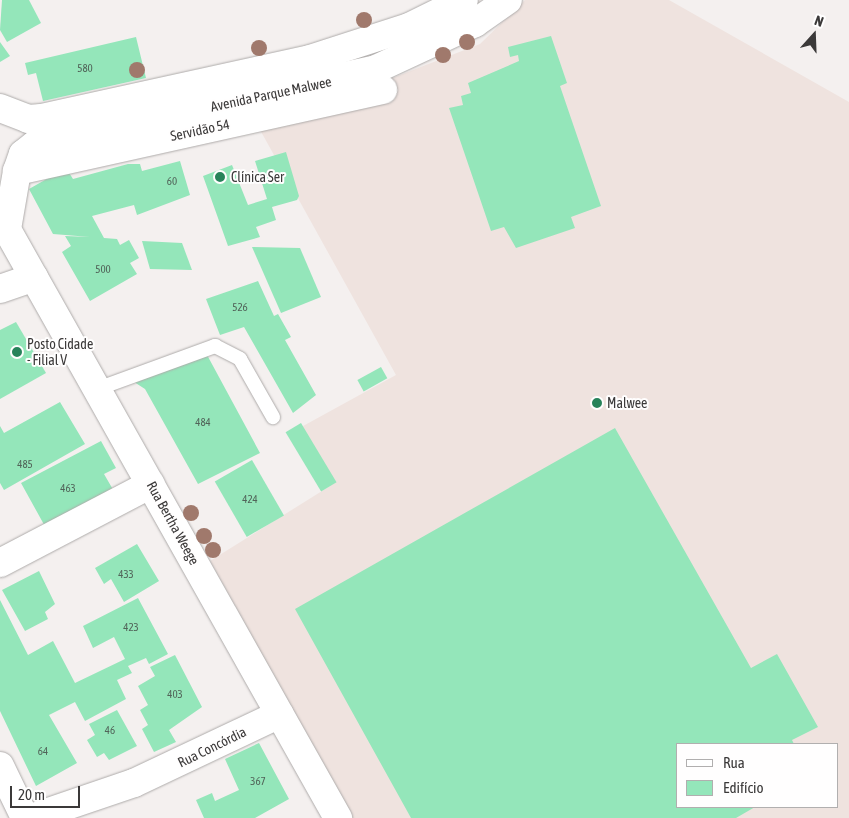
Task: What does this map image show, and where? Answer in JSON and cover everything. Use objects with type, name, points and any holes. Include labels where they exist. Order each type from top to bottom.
[{"type":"main road","name":"Avenida Parque Malwee","points":[[10,112],[42,118],[348,49],[464,0]]},
{"type":"main road","name":"Avenida Parque Malwee","points":[[13,166],[52,139],[292,90],[376,68],[427,48],[508,0]]},
{"type":"main road","name":"Servidão 54","points":[[13,166],[383,90]]},
{"type":"main road","name":"Rua Bertha Weege","points":[[10,112],[26,128],[13,166],[4,223],[338,818]]},
{"type":"main road","points":[[0,290],[34,277]]},
{"type":"main road","points":[[0,563],[151,484]]},
{"type":"main road","name":"Rua Concórdia","points":[[31,818],[134,782],[280,714]]},
{"type":"main road","points":[[0,766],[25,818]]},
{"type":"lane","points":[[97,390],[215,346],[240,358],[273,418]]},
{"type":"shaded area","name":"Malwee","points":[[525,0],[669,0],[849,102],[849,818],[353,818],[210,561],[330,486],[294,431],[396,375],[254,119],[364,89],[480,44]]},
{"type":"building","points":[[2,0],[29,0],[41,23],[7,42],[0,30]]},
{"type":"building","points":[[551,36],[567,83],[560,86],[601,206],[571,217],[575,228],[516,248],[504,227],[491,231],[449,108],[463,105],[461,96],[471,93],[468,83],[519,61],[518,55],[510,57],[508,47]]},
{"type":"building","points":[[136,37],[146,78],[43,101],[36,73],[28,75],[25,63]]},
{"type":"building","points":[[0,42],[10,56],[0,62]]},
{"type":"building","points":[[286,152],[299,196],[297,200],[272,207],[276,220],[256,227],[260,237],[228,246],[203,176],[232,165],[248,205],[267,199],[255,161]]},
{"type":"building","points":[[180,161],[190,195],[137,215],[134,205],[92,216],[104,238],[117,239],[120,245],[129,240],[139,258],[130,263],[137,274],[90,301],[62,252],[71,246],[65,236],[90,237],[53,234],[29,189],[66,168],[73,179],[128,164],[140,164],[142,171]]},
{"type":"building","points":[[142,241],[182,243],[192,270],[150,269]]},
{"type":"building","points":[[252,247],[300,248],[321,297],[281,313]]},
{"type":"building","points":[[258,281],[274,316],[278,314],[291,337],[285,340],[316,395],[293,413],[244,327],[220,335],[206,299]]},
{"type":"building","name":"Posto Cidade - Filial V","points":[[16,322],[46,373],[0,399],[0,330]]},
{"type":"building","points":[[206,353],[260,453],[198,484],[145,389],[131,380]]},
{"type":"building","points":[[381,367],[387,378],[364,391],[357,380]]},
{"type":"building","points":[[60,402],[85,444],[4,490],[0,483],[0,426],[4,433]]},
{"type":"building","points":[[301,423],[337,482],[321,491],[286,432]]},
{"type":"building","points":[[615,428],[751,668],[777,654],[818,727],[792,740],[794,743],[676,743],[676,808],[753,808],[736,818],[411,818],[295,609]]},
{"type":"building","points":[[101,441],[116,468],[104,474],[115,493],[47,530],[21,483]]},
{"type":"building","points":[[252,460],[284,515],[247,537],[215,482]]},
{"type":"building","points":[[137,544],[159,581],[124,602],[111,579],[104,584],[95,568]]},
{"type":"building","points":[[39,571],[55,604],[45,612],[48,619],[25,631],[2,590]]},
{"type":"building","points":[[138,598],[168,654],[149,664],[146,658],[128,666],[132,673],[117,680],[126,699],[85,721],[75,702],[49,715],[77,763],[36,786],[0,711],[0,600],[28,655],[53,641],[75,683],[125,659],[114,637],[93,648],[83,626]]},
{"type":"building","points":[[175,655],[202,707],[169,730],[176,742],[154,752],[142,729],[148,725],[140,710],[148,705],[138,686],[155,676],[150,667]]},
{"type":"building","points":[[117,710],[137,746],[109,760],[104,753],[97,757],[87,740],[95,735],[89,724]]},
{"type":"building","points":[[259,743],[289,799],[255,818],[204,818],[196,800],[212,793],[215,801],[239,790],[225,759]]},
{"type":"place","name":"Clínica Ser","points":[[220,177]]},
{"type":"place","name":"Posto Cidade - Filial V","points":[[17,352]]},
{"type":"place","name":"Malwee","points":[[597,403]]}]
